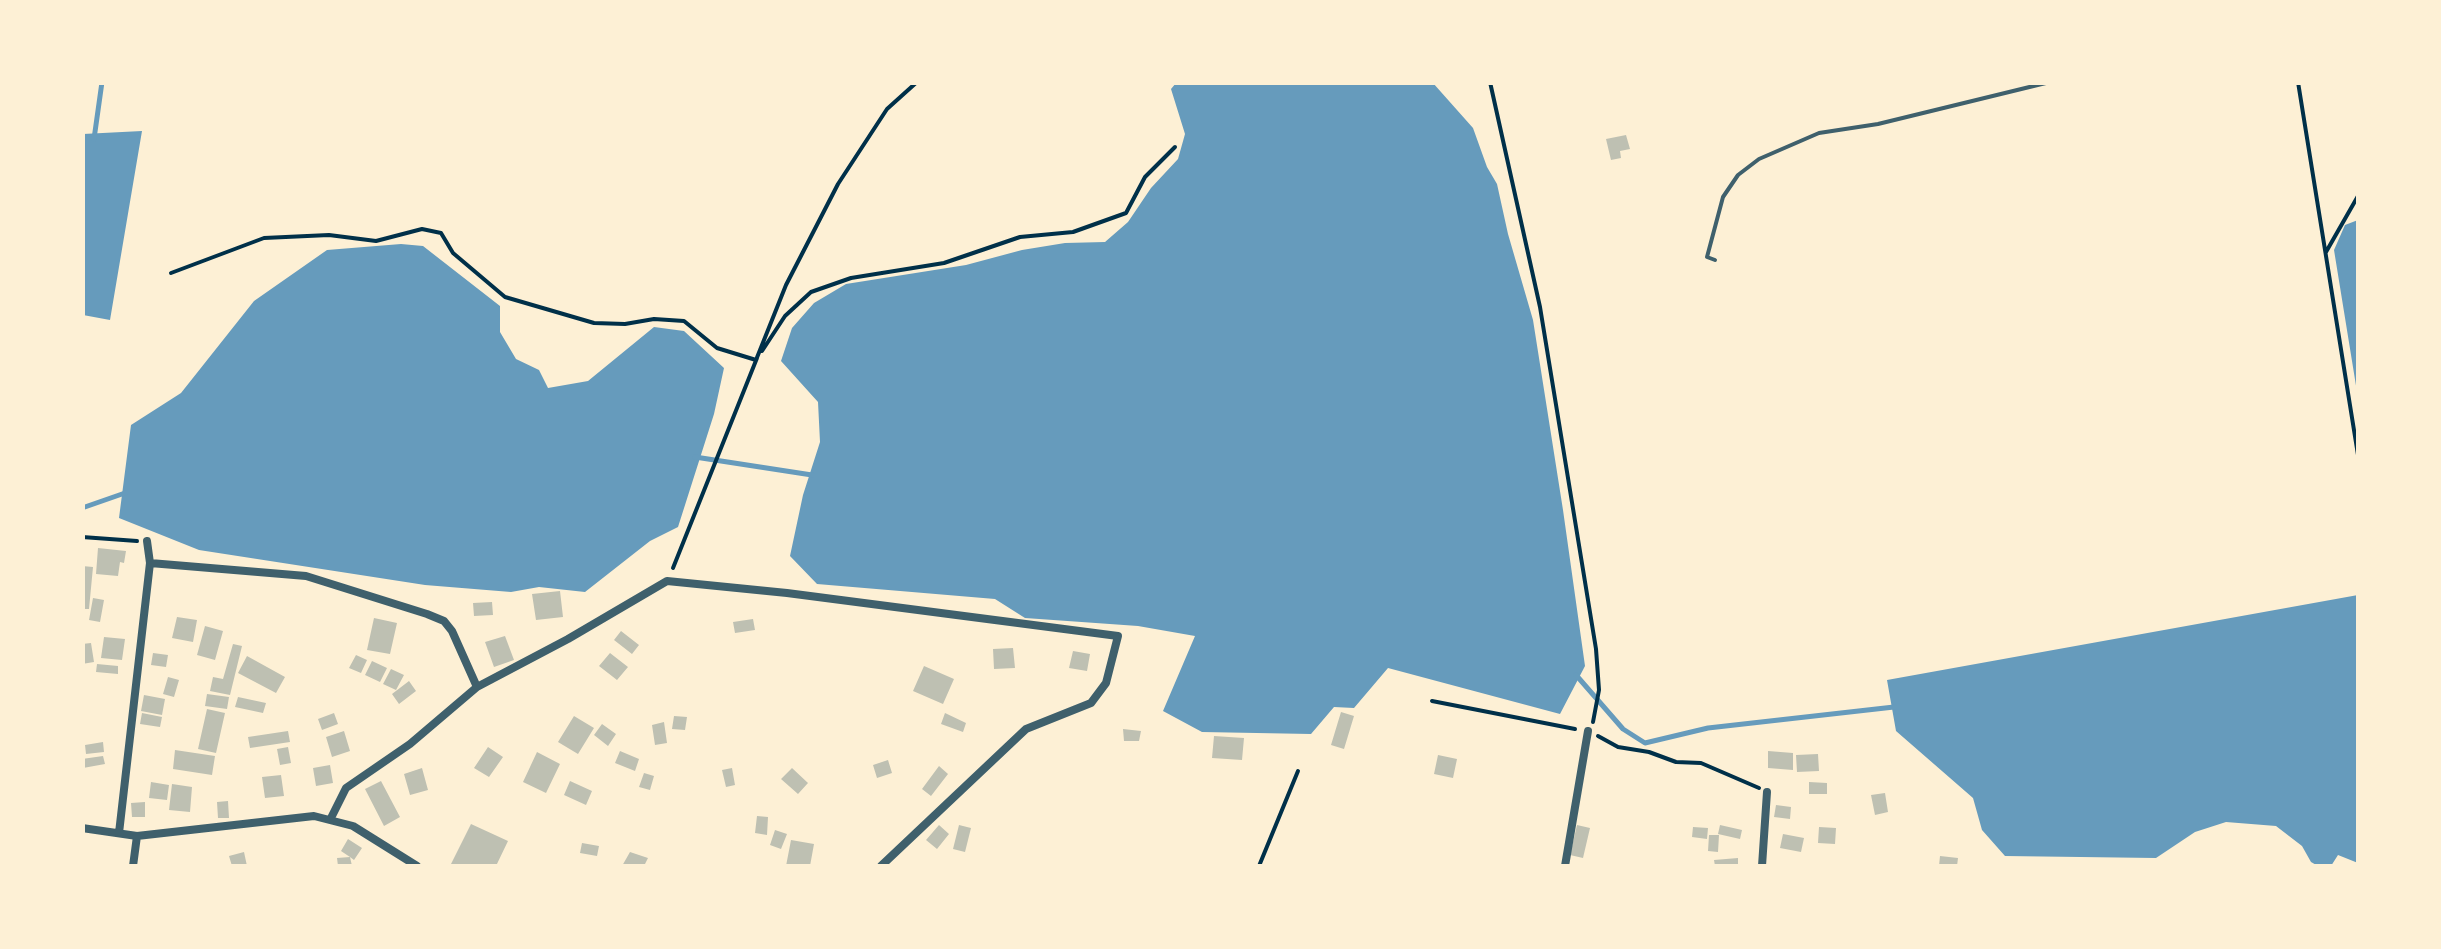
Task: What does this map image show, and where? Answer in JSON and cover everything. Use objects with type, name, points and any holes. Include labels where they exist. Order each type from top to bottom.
[{"type":"street","points":[[119,833],[150,562],[147,541]]},
{"type":"street","points":[[150,562],[306,576],[428,614],[444,621],[452,631],[477,687]]},
{"type":"street","points":[[331,818],[346,788],[410,744],[477,687],[668,581],[1118,636],[1100,694],[1091,703],[1026,729],[881,866]]},
{"type":"street","points":[[1564,866],[1588,731]]},
{"type":"street","points":[[1762,866],[1768,792]]},
{"type":"street","points":[[82,828],[137,836],[314,816],[352,826],[416,866]]},
{"type":"street","points":[[133,866],[137,836]]},
{"type":"lane","points":[[1715,260],[1706,257],[1723,196],[1738,175],[1758,159],[1819,133],[1878,124],[2050,82]]},
{"type":"path","points":[[668,581],[786,285],[838,184],[887,109],[918,82]]},
{"type":"path","points":[[1490,82],[1540,308],[1596,649],[1597,708],[1588,731]]},
{"type":"path","points":[[2298,82],[2358,455]]},
{"type":"path","points":[[756,360],[786,316],[811,292],[851,278],[944,263],[1020,237],[1073,232],[1126,213],[1144,177],[1175,147]]},
{"type":"path","points":[[2326,252],[2358,196]]},
{"type":"path","points":[[171,273],[264,238],[329,235],[376,240],[422,229],[441,234],[453,253],[505,296],[594,323],[684,321],[717,348],[756,360]]},
{"type":"path","points":[[82,537],[147,541]]},
{"type":"path","points":[[1432,701],[1588,731],[1618,747],[1650,752],[1676,762],[1701,763],[1768,792]]},
{"type":"path","points":[[1259,866],[1298,771]]},
{"type":"water","points":[[1176,83],[1433,83],[1473,128],[1497,184],[1533,320],[1563,510],[1585,666],[1560,714],[1388,668],[1354,708],[1334,707],[1311,734],[1202,732],[1163,711],[1195,636],[1138,626],[1025,618],[995,599],[817,584],[790,556],[820,442],[818,402],[781,361],[792,328],[814,303],[846,284],[966,265],[1065,243],[1105,242],[1128,222],[1151,188],[1178,159],[1185,134],[1171,89]]},
{"type":"water","points":[[142,131],[110,320],[83,315],[83,134]]},
{"type":"water","points":[[2358,220],[2358,398],[2334,250],[2345,225]]},
{"type":"water","points":[[423,246],[500,306],[500,332],[516,359],[539,370],[548,388],[588,381],[654,327],[684,331],[724,368],[714,414],[678,527],[650,541],[585,592],[539,587],[511,592],[425,585],[199,550],[119,518],[131,425],[181,393],[254,301],[327,250]]},
{"type":"water","points":[[2358,595],[2358,863],[2338,855],[2331,866],[2318,866],[2302,846],[2276,826],[2226,822],[2195,832],[2156,858],[2005,856],[1982,830],[1973,798],[1896,731],[1887,680]]},
{"type":"building","points":[[1626,135],[1630,149],[1620,151],[1621,158],[1611,160],[1606,139]]},
{"type":"building","points":[[98,548],[126,551],[118,576],[96,574]]},
{"type":"building","points":[[82,566],[93,567],[89,609],[82,609]]},
{"type":"building","points":[[560,591],[563,617],[536,620],[532,594]]},
{"type":"building","points":[[93,598],[104,600],[100,622],[89,620]]},
{"type":"building","points":[[492,602],[493,615],[474,616],[473,603]]},
{"type":"building","points":[[177,617],[197,620],[193,642],[172,638]]},
{"type":"building","points":[[374,618],[397,623],[390,654],[367,650]]},
{"type":"building","points":[[753,619],[755,630],[735,633],[733,622]]},
{"type":"building","points":[[205,626],[223,631],[215,660],[197,655]]},
{"type":"building","points":[[621,631],[639,645],[632,654],[614,640]]},
{"type":"building","points":[[505,636],[514,660],[494,667],[485,642]]},
{"type":"building","points":[[104,637],[125,639],[122,660],[101,658]]},
{"type":"building","points":[[91,643],[94,662],[82,664],[82,644]]},
{"type":"building","points":[[233,644],[242,646],[230,695],[210,691],[213,677],[223,679]]},
{"type":"building","points":[[1013,648],[1015,668],[994,669],[993,649]]},
{"type":"building","points":[[1073,651],[1090,654],[1087,671],[1069,668]]},
{"type":"building","points":[[153,653],[168,655],[166,667],[151,665]]},
{"type":"building","points":[[610,653],[628,667],[617,680],[599,666]]},
{"type":"building","points":[[356,655],[367,660],[361,673],[349,668]]},
{"type":"building","points":[[247,656],[285,677],[276,693],[238,673]]},
{"type":"building","points":[[372,661],[387,668],[380,682],[365,675]]},
{"type":"building","points":[[97,664],[118,666],[118,674],[96,672]]},
{"type":"building","points":[[924,666],[954,679],[943,704],[913,691]]},
{"type":"building","points":[[391,669],[404,675],[396,690],[383,684]]},
{"type":"building","points":[[168,677],[179,680],[174,697],[163,694]]},
{"type":"building","points":[[409,681],[416,691],[399,704],[392,694]]},
{"type":"building","points":[[207,694],[229,697],[227,709],[205,706]]},
{"type":"building","points":[[144,695],[165,699],[162,715],[141,711]]},
{"type":"building","points":[[238,697],[266,703],[263,713],[235,707]]},
{"type":"building","points":[[207,709],[225,713],[216,753],[198,749]]},
{"type":"building","points":[[1341,712],[1354,716],[1344,749],[1331,745]]},
{"type":"building","points":[[142,713],[162,717],[160,727],[140,724]]},
{"type":"building","points":[[334,713],[338,724],[322,730],[318,719]]},
{"type":"building","points":[[945,713],[966,723],[963,732],[941,724]]},
{"type":"building","points":[[574,716],[594,728],[578,754],[558,742]]},
{"type":"building","points":[[674,716],[687,717],[685,730],[672,729]]},
{"type":"building","points":[[664,722],[667,743],[655,745],[652,725]]},
{"type":"building","points":[[602,724],[616,734],[608,746],[594,735]]},
{"type":"building","points":[[1123,729],[1141,731],[1139,741],[1124,741]]},
{"type":"building","points":[[288,731],[290,742],[250,748],[248,737]]},
{"type":"building","points":[[344,731],[350,751],[332,757],[326,737]]},
{"type":"building","points":[[1214,736],[1244,738],[1242,760],[1212,758]]},
{"type":"building","points":[[103,742],[104,752],[86,754],[85,745]]},
{"type":"building","points":[[288,747],[291,763],[280,765],[277,749]]},
{"type":"building","points":[[488,747],[503,757],[489,777],[474,768]]},
{"type":"building","points":[[175,750],[215,756],[212,775],[173,769]]},
{"type":"building","points":[[620,751],[639,759],[635,771],[615,763]]},
{"type":"building","points":[[1768,751],[1793,753],[1793,770],[1768,768]]},
{"type":"building","points":[[537,752],[560,764],[546,793],[523,782]]},
{"type":"building","points":[[1818,754],[1819,771],[1797,772],[1796,755]]},
{"type":"building","points":[[1438,755],[1457,759],[1453,778],[1434,774]]},
{"type":"building","points":[[103,756],[105,764],[83,768],[82,759]]},
{"type":"building","points":[[888,760],[892,773],[877,778],[873,765]]},
{"type":"building","points":[[330,765],[333,783],[316,786],[313,768]]},
{"type":"building","points":[[939,766],[948,774],[931,796],[922,789]]},
{"type":"building","points":[[422,768],[428,790],[410,795],[404,774]]},
{"type":"building","points":[[732,768],[735,785],[726,787],[722,770]]},
{"type":"building","points":[[792,768],[808,783],[798,794],[781,779]]},
{"type":"building","points":[[644,773],[654,776],[650,790],[639,787]]},
{"type":"building","points":[[281,775],[284,796],[265,798],[262,777]]},
{"type":"building","points":[[381,781],[400,817],[384,826],[365,789]]},
{"type":"building","points":[[570,781],[592,791],[586,805],[564,795]]},
{"type":"building","points":[[151,782],[169,785],[167,800],[149,798]]},
{"type":"building","points":[[1809,782],[1827,783],[1827,794],[1809,794]]},
{"type":"building","points":[[172,784],[192,787],[190,812],[169,810]]},
{"type":"building","points":[[1885,793],[1888,812],[1875,815],[1871,795]]},
{"type":"building","points":[[228,801],[229,818],[218,818],[217,802]]},
{"type":"building","points":[[145,802],[145,817],[132,817],[131,803]]},
{"type":"building","points":[[1776,805],[1791,807],[1790,819],[1774,817]]},
{"type":"building","points":[[757,816],[768,817],[767,835],[755,833]]},
{"type":"building","points":[[471,824],[508,841],[496,866],[450,866]]},
{"type":"building","points":[[939,825],[949,834],[937,849],[926,840]]},
{"type":"building","points":[[959,825],[971,828],[965,852],[953,849]]},
{"type":"building","points":[[1577,825],[1590,828],[1583,858],[1570,855]]},
{"type":"building","points":[[1720,825],[1742,830],[1740,839],[1718,834]]},
{"type":"building","points":[[1693,827],[1708,828],[1707,839],[1692,837]]},
{"type":"building","points":[[1819,827],[1836,828],[1835,844],[1818,843]]},
{"type":"building","points":[[775,830],[787,834],[781,849],[770,845]]},
{"type":"building","points":[[1783,834],[1804,838],[1801,852],[1780,848]]},
{"type":"building","points":[[1709,835],[1719,835],[1718,852],[1708,851]]},
{"type":"building","points":[[348,839],[362,848],[354,860],[341,851]]},
{"type":"building","points":[[791,840],[814,844],[810,866],[786,866]]},
{"type":"building","points":[[582,843],[599,846],[597,856],[580,853]]},
{"type":"building","points":[[244,852],[247,866],[232,866],[229,856]]},
{"type":"building","points":[[630,852],[648,858],[644,866],[622,866]]},
{"type":"building","points":[[1940,856],[1958,858],[1957,866],[1939,866]]},
{"type":"building","points":[[350,857],[352,866],[338,866],[337,858]]},
{"type":"building","points":[[1738,858],[1738,866],[1715,866],[1714,860]]},
{"type":"waterway","points":[[94,139],[102,82]]},
{"type":"waterway","points":[[695,457],[812,475]]},
{"type":"waterway","points":[[82,508],[125,493]]},
{"type":"waterway","points":[[1576,675],[1623,729],[1645,743],[1708,728],[1894,707]]}]
